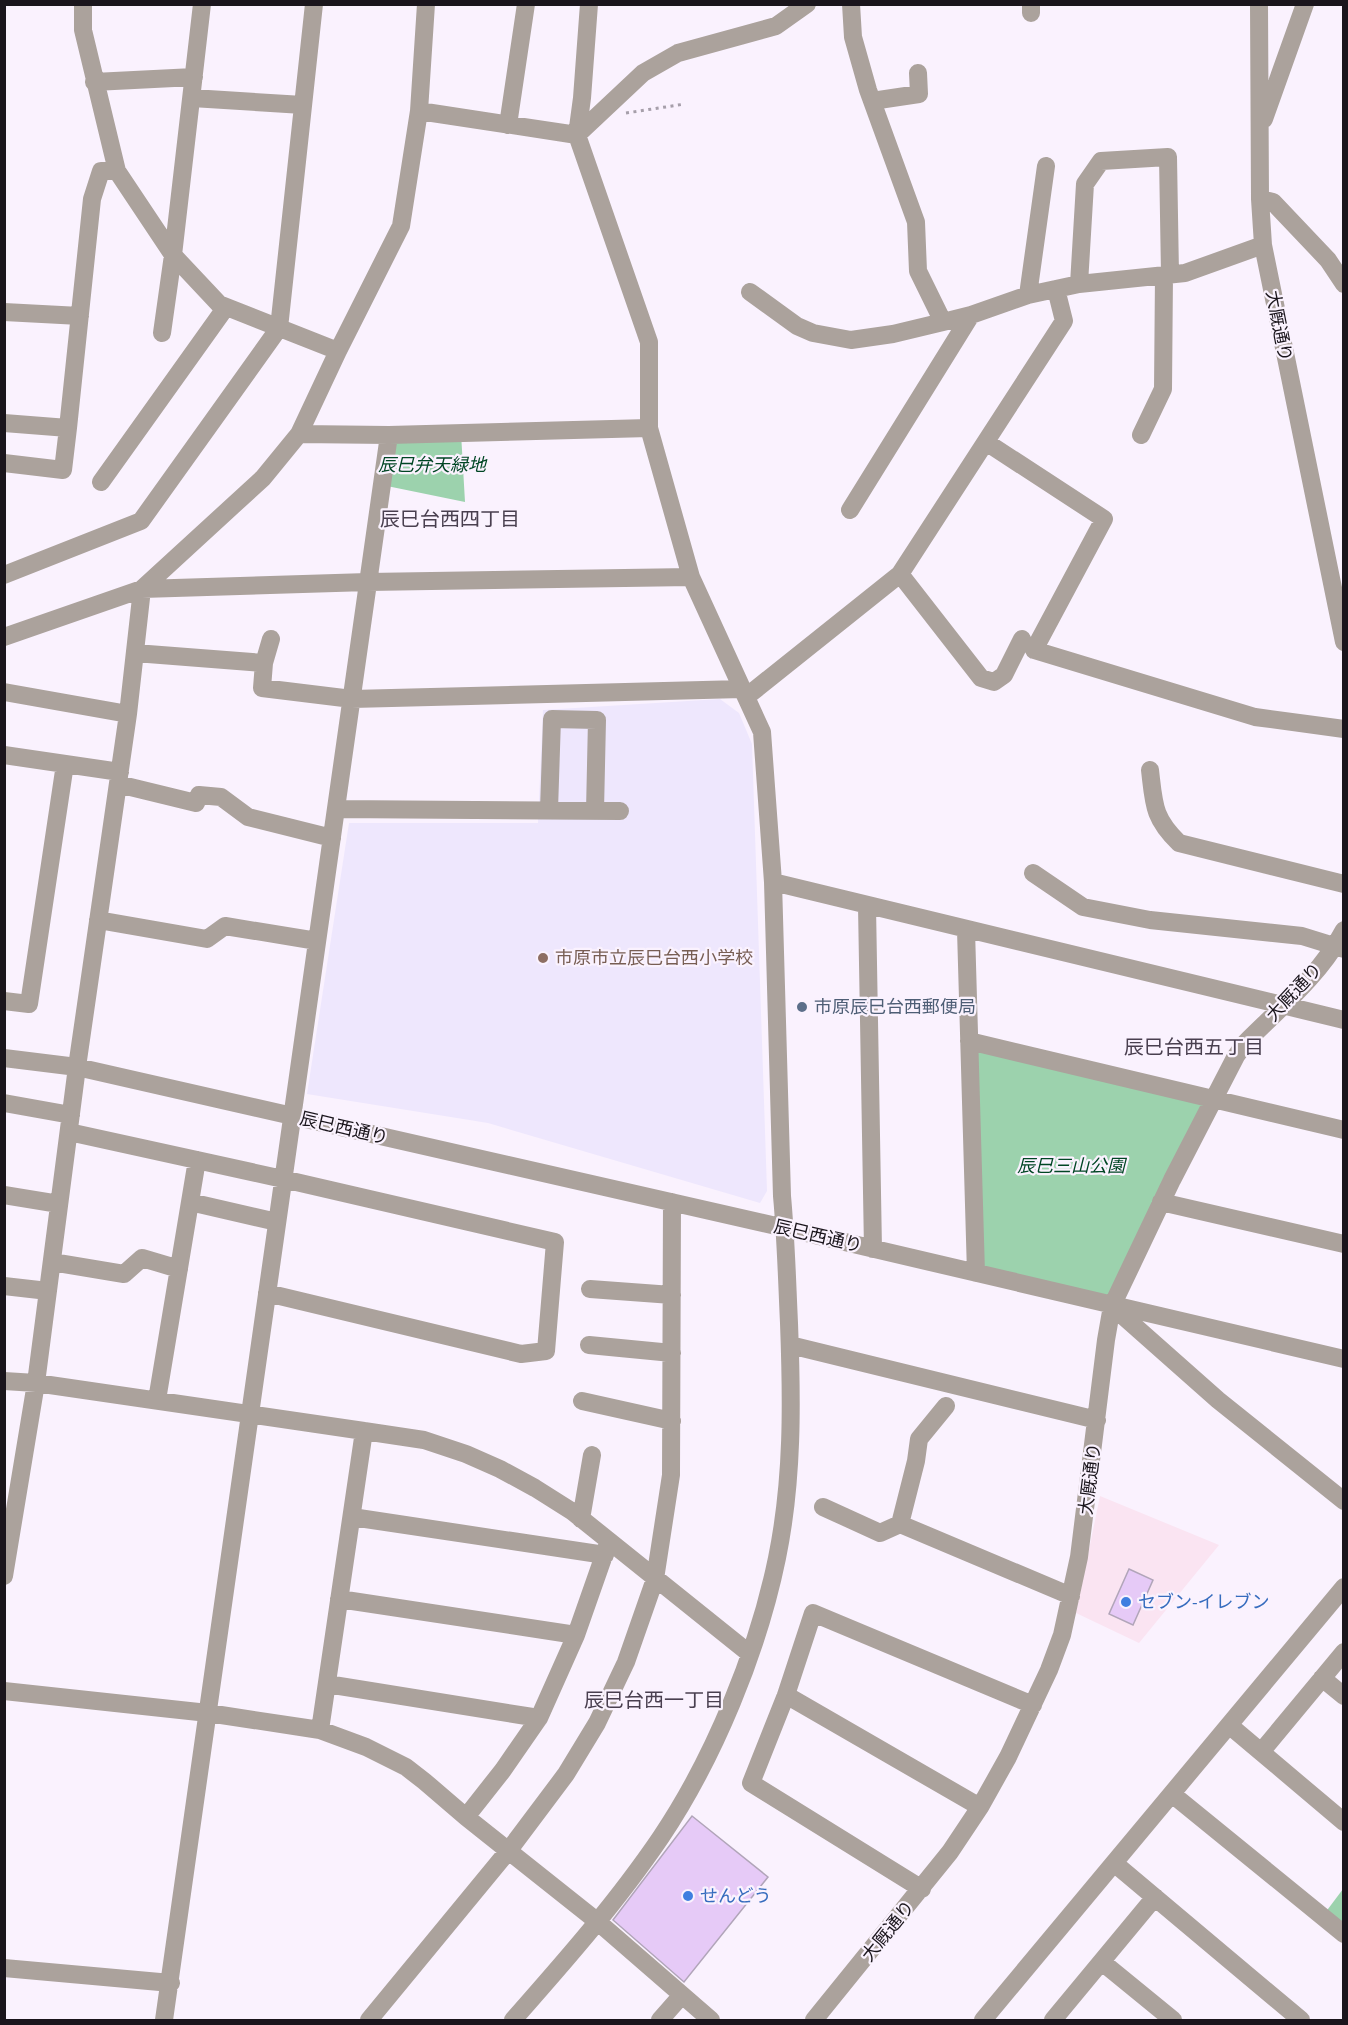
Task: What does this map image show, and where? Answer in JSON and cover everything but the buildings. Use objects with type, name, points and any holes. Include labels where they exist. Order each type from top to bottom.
[{"type":"street","points":[[83,4],[83,30],[117,171],[173,255],[219,304],[338,351]]},
{"type":"street","points":[[162,333],[202,4]]},
{"type":"street","points":[[4,575],[141,521],[279,328],[314,4]]},
{"type":"street","points":[[4,1576],[12,1487],[36,1383],[77,1067],[128,714],[142,589],[263,478],[299,434],[401,226],[418,111],[426,4]]},
{"type":"street","points":[[508,125],[526,4]]},
{"type":"street","points":[[513,2020],[598,1922],[646,1859],[688,1791],[718,1733],[750,1654],[777,1557],[789,1478],[791,1443],[790,1345],[782,1196],[773,882],[762,732],[691,578],[649,428],[649,342],[577,135],[589,4]]},
{"type":"street","points":[[577,135],[643,73],[678,53],[776,26],[807,4]]},
{"type":"street","points":[[850,4],[853,37],[872,100],[916,222],[918,271],[943,322]]},
{"type":"street","name":"大厩通り","points":[[1259,4],[1260,199],[1263,246],[1339,598],[1344,642]]},
{"type":"street","points":[[1260,132],[1305,4]]},
{"type":"street","points":[[872,100],[919,94],[918,74]]},
{"type":"street","points":[[94,82],[194,77]]},
{"type":"street","points":[[192,98],[303,105]]},
{"type":"street","points":[[418,111],[577,135]]},
{"type":"street","points":[[1079,284],[1085,184],[1101,161],[1168,157],[1163,389],[1141,435]]},
{"type":"street","points":[[1028,295],[1046,166]]},
{"type":"street","points":[[4,463],[63,470],[92,199],[101,171],[117,171]]},
{"type":"street","points":[[1260,199],[1273,202],[1328,260],[1344,284]]},
{"type":"street","points":[[750,291],[797,326],[813,333],[852,340],[893,334],[943,322],[971,315],[1028,295],[1079,284],[1185,273],[1263,246]]},
{"type":"street","points":[[271,639],[264,663],[262,688],[352,699],[744,693],[900,574],[1065,321],[1056,289]]},
{"type":"street","points":[[101,482],[226,307]]},
{"type":"street","points":[[4,312],[80,316]]},
{"type":"street","points":[[849,510],[971,315]]},
{"type":"street","points":[[4,423],[68,428]]},
{"type":"street","points":[[299,434],[389,435],[649,428]]},
{"type":"street","points":[[164,2020],[389,435]]},
{"type":"street","points":[[986,442],[1104,519],[1034,650],[1255,717],[1344,729]]},
{"type":"street","points":[[900,574],[981,678],[994,682],[1004,675],[1022,639]]},
{"type":"street","points":[[4,637],[142,589],[368,582],[691,578]]},
{"type":"street","points":[[135,653],[264,663]]},
{"type":"street","points":[[4,692],[128,714]]},
{"type":"street","points":[[549,810],[552,719],[597,720],[595,810]]},
{"type":"street","points":[[4,755],[65,764],[196,802],[199,795],[221,797],[248,817],[332,838]]},
{"type":"street","points":[[4,1001],[29,1004],[65,764]]},
{"type":"street","points":[[1150,770],[1154,808],[1164,829],[1179,843],[1344,884]]},
{"type":"street","points":[[336,809],[620,811]]},
{"type":"street","points":[[1033,873],[1083,907],[1150,920],[1341,942]]},
{"type":"street","points":[[773,882],[1344,1020]]},
{"type":"street","points":[[867,906],[873,1249]]},
{"type":"street","points":[[99,920],[207,939],[225,926],[317,940]]},
{"type":"street","points":[[966,930],[976,1273]]},
{"type":"street","name":"大厩通り","points":[[814,2020],[950,1852],[980,1807],[1008,1757],[1049,1670],[1062,1635],[1071,1596],[1084,1524],[1112,1306],[1161,1202],[1236,1056],[1246,1042],[1341,942]]},
{"type":"street","points":[[969,1041],[1344,1130]]},
{"type":"street","name":"辰巳西通り","points":[[4,1058],[77,1067],[785,1228],[1344,1359]]},
{"type":"street","points":[[4,1103],[197,1160],[555,1242],[546,1351],[521,1354],[267,1293]]},
{"type":"street","points":[[157,1400],[197,1160]]},
{"type":"street","points":[[4,1195],[59,1204]]},
{"type":"street","points":[[190,1202],[278,1222]]},
{"type":"street","points":[[369,2020],[509,1850],[566,1774],[597,1723],[626,1662],[656,1579],[671,1475],[672,1202]]},
{"type":"street","points":[[1161,1202],[1344,1244]]},
{"type":"street","points":[[52,1262],[124,1274],[142,1258],[179,1269]]},
{"type":"street","points":[[4,1286],[48,1291]]},
{"type":"street","points":[[590,1289],[672,1295]]},
{"type":"street","points":[[1112,1306],[1218,1400],[1344,1501]]},
{"type":"street","points":[[589,1345],[672,1353]]},
{"type":"street","points":[[790,1345],[1097,1420]]},
{"type":"street","points":[[4,1381],[36,1383],[424,1440],[466,1454],[500,1468],[581,1519],[607,1548],[656,1579],[750,1654]]},
{"type":"street","points":[[582,1401],[672,1421]]},
{"type":"street","points":[[900,1524],[916,1461],[919,1439],[946,1406]]},
{"type":"street","points":[[320,1730],[364,1431]]},
{"type":"street","points":[[581,1519],[592,1455]]},
{"type":"street","points":[[823,1507],[880,1533],[900,1524],[1071,1596]]},
{"type":"street","points":[[352,1517],[607,1548]]},
{"type":"street","points":[[466,1817],[503,1770],[539,1718],[576,1635],[607,1548]]},
{"type":"street","points":[[983,2020],[1344,1587]]},
{"type":"street","points":[[339,1599],[576,1635]]},
{"type":"street","points":[[922,1889],[751,1784],[786,1695],[813,1613],[1033,1705]]},
{"type":"street","points":[[1261,1752],[1344,1652]]},
{"type":"street","points":[[1322,1678],[1344,1696]]},
{"type":"street","points":[[327,1684],[539,1718]]},
{"type":"street","points":[[4,1691],[207,1713],[320,1730],[366,1747],[406,1767],[424,1780],[466,1817],[598,1922],[711,2020]]},
{"type":"street","points":[[786,1695],[980,1807]]},
{"type":"street","points":[[1229,1725],[1344,1822]]},
{"type":"street","points":[[1172,1794],[1344,1934]]},
{"type":"street","points":[[1114,1863],[1301,2020]]},
{"type":"street","points":[[1053,2020],[1155,1897]]},
{"type":"street","points":[[1102,1962],[1173,2020]]},
{"type":"street","points":[[4,1968],[171,1983]]},
{"type":"street","points":[[660,2020],[681,1995]]},
{"type":"path","points":[[625,113],[685,104]]},
{"type":"shaded area","name":"市原市立辰巳台西小学校","points":[[720,699],[739,713],[752,744],[767,1191],[760,1203],[488,1123],[307,1094],[349,823],[538,823],[543,710]]},
{"type":"shaded area","points":[[1100,1496],[1219,1545],[1139,1643],[1076,1613]]},
{"type":"green space","name":"辰巳弁天緑地","points":[[461,433],[465,502],[382,485],[389,435]]},
{"type":"green space","name":"辰巳三山公園","points":[[969,1041],[1213,1099],[1112,1306],[976,1273]]},
{"type":"green space","points":[[1343,1889],[1343,1934],[1322,1917]]},
{"type":"place","name":"市原市立辰巳台西小学校","points":[[543,958]]},
{"type":"place","name":"市原辰巳台西郵便局","points":[[802,1007]]},
{"type":"place","name":"セブン-イレブン","points":[[1126,1602]]},
{"type":"place","name":"せんどう","points":[[688,1896]]},
{"type":"district","name":"辰巳台西四丁目","points":[[450,519]]},
{"type":"district","name":"辰巳台西五丁目","points":[[1194,1047]]},
{"type":"district","name":"辰巳台西一丁目","points":[[654,1700]]}]
